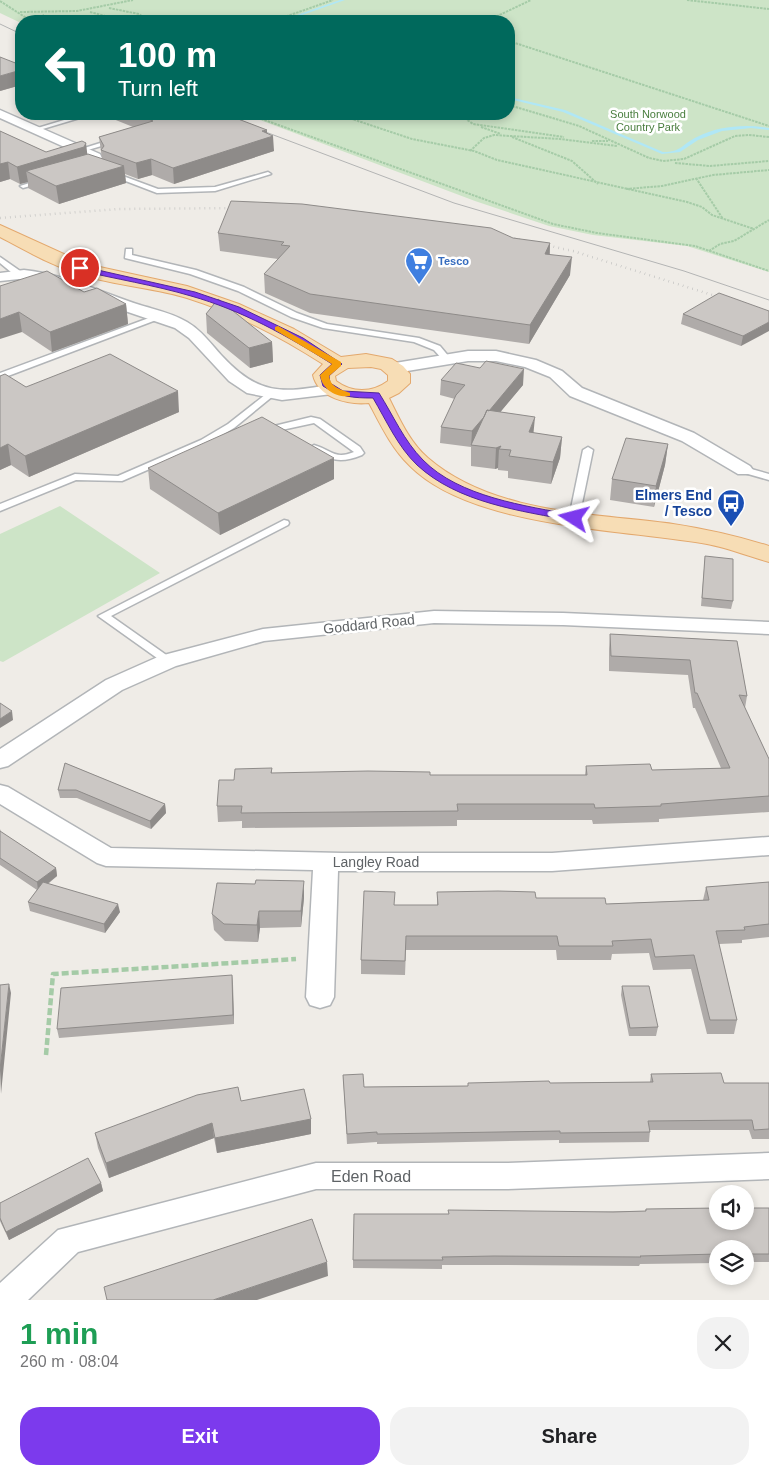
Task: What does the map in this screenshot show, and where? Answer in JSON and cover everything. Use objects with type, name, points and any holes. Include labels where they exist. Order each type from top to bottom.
[{"type":"main road","points":[[3,232],[44,254],[80,268],[192,294],[236,309],[300,340],[338,364]]},
{"type":"main road","points":[[366,360],[379,361],[395,368],[400,374],[399,383],[393,389],[376,395],[353,396],[332,390],[326,384],[324,375],[338,364],[366,360]]},
{"type":"main road","points":[[376,395],[405,444],[420,462],[445,482],[506,505],[574,518],[707,537],[769,554]]},
{"type":"street","points":[[0,114],[96,157],[98,162],[89,168]]},
{"type":"street","points":[[0,277],[20,275],[45,279],[183,326],[201,339],[244,384],[252,389],[270,394],[306,394],[332,390]]},
{"type":"street","points":[[395,368],[446,358],[496,356],[530,363],[556,374],[576,392],[688,437],[744,470]]},
{"type":"street","name":"Goddard Road","points":[[0,760],[114,685],[168,661],[263,635],[434,617],[563,619],[769,628]]},
{"type":"street","name":"Langley Road","points":[[0,793],[106,857],[326,862],[552,862],[769,846]]},
{"type":"street","points":[[320,997],[326,862]]},
{"type":"street","name":"Eden Road","points":[[5,1300],[69,1240],[316,1176],[507,1176],[769,1166]]},
{"type":"lane","points":[[34,130],[69,120]]},
{"type":"lane","points":[[81,150],[125,137]]},
{"type":"lane","points":[[89,168],[157,191],[215,190],[268,174]]},
{"type":"lane","points":[[22,186],[50,178]]},
{"type":"lane","points":[[129,251],[128,256],[193,272],[242,289],[294,316],[326,326],[416,340],[437,348],[446,358]]},
{"type":"lane","points":[[0,259],[20,275]]},
{"type":"lane","points":[[0,376],[160,317]]},
{"type":"lane","points":[[0,508],[75,477],[119,479],[204,442],[246,419],[270,394]]},
{"type":"lane","points":[[311,420],[317,421],[357,449],[359,453],[345,460],[338,460],[299,440],[272,427],[311,420]]},
{"type":"lane","points":[[574,518],[588,450]]},
{"type":"lane","points":[[744,470],[769,477]]},
{"type":"lane","points":[[168,661],[103,616],[284,523]]},
{"type":"path","points":[[20,12],[52,14],[83,12],[133,0]]},
{"type":"path","points":[[290,15],[334,0]]},
{"type":"path","points":[[500,15],[531,0]]},
{"type":"path","points":[[687,0],[769,9]]},
{"type":"path","points":[[0,1],[23,15]]},
{"type":"path","points":[[120,8],[118,5],[122,3]]},
{"type":"path","points":[[100,8],[120,8],[141,15]]},
{"type":"path","points":[[83,12],[97,15]]},
{"type":"path","points":[[515,43],[769,126]]},
{"type":"path","points":[[515,106],[554,116],[649,158],[710,166],[769,161]]},
{"type":"path","points":[[264,120],[553,224],[596,233],[669,241],[709,251],[769,271]]},
{"type":"path","points":[[355,120],[412,139],[470,151],[497,160],[598,184],[687,202],[702,207],[712,215],[754,230]]},
{"type":"path","points":[[467,120],[473,124],[572,162],[598,184]]},
{"type":"path","points":[[473,124],[590,141],[610,142]]},
{"type":"path","points":[[673,162],[690,159],[706,148],[731,137],[744,135],[769,137]]},
{"type":"path","points":[[470,151],[484,138],[506,136],[560,139],[621,146]]},
{"type":"path","points":[[621,189],[662,186],[696,178],[769,170]]},
{"type":"path","points":[[696,178],[723,219]]},
{"type":"path","points":[[709,251],[720,244],[734,241],[769,220]]},
{"type":"path","points":[[46,1055],[53,974],[322,957]]},
{"type":"green space","name":"South Norwood Country Park","points":[[0,0],[769,0],[769,272],[687,246],[593,235],[549,226],[475,201],[260,120],[515,120],[515,15],[15,15],[15,20],[0,13]]},
{"type":"green space","points":[[60,506],[160,573],[3,662],[0,661],[0,534]]},
{"type":"building","points":[[0,57],[15,63],[15,72],[0,76]]},
{"type":"building","points":[[151,120],[241,120],[267,130],[262,131],[273,136],[173,168],[151,159],[136,163],[101,150],[104,146],[99,137],[153,121]]},
{"type":"building","points":[[0,131],[46,152],[82,141],[86,143],[84,147],[17,167],[8,162],[0,164]]},
{"type":"building","points":[[88,154],[124,166],[56,186],[26,171]]},
{"type":"building","name":"Tesco","points":[[231,201],[302,204],[491,228],[513,238],[550,243],[545,254],[572,257],[530,325],[310,294],[264,274],[290,246],[281,245],[284,242],[218,233]]},
{"type":"building","points":[[47,271],[84,292],[97,288],[126,304],[50,332],[19,312],[0,319],[0,286]]},
{"type":"building","points":[[719,293],[769,311],[769,322],[743,336],[683,314]]},
{"type":"building","points":[[218,299],[272,342],[249,348],[206,314]]},
{"type":"building","points":[[110,354],[178,391],[25,456],[8,444],[0,448],[0,376],[5,374],[26,387]]},
{"type":"building","points":[[486,361],[524,369],[489,411],[487,410],[484,417],[472,431],[441,427],[456,395],[465,385],[441,380],[456,363],[480,368]]},
{"type":"building","points":[[487,410],[535,417],[529,432],[562,437],[553,462],[509,456],[511,450],[499,449],[501,446],[496,448],[471,445]]},
{"type":"building","points":[[262,417],[334,458],[218,513],[148,468]]},
{"type":"building","points":[[626,438],[668,444],[656,486],[612,479]]},
{"type":"building","points":[[705,556],[733,559],[733,601],[702,598]]},
{"type":"building","points":[[610,634],[737,641],[747,696],[739,695],[769,759],[769,796],[661,804],[661,806],[595,808],[594,804],[457,804],[458,811],[241,813],[242,806],[217,806],[219,780],[234,780],[235,769],[272,768],[271,773],[368,771],[430,772],[430,775],[587,775],[586,766],[650,764],[652,770],[730,768],[697,693],[695,693],[690,660],[611,656]]},
{"type":"building","points":[[0,703],[12,711],[0,719]]},
{"type":"building","points":[[65,763],[165,804],[150,821],[76,790],[58,790]]},
{"type":"building","points":[[0,831],[56,868],[37,882],[0,858]]},
{"type":"building","points":[[256,880],[304,881],[301,911],[259,911],[257,925],[224,924],[212,914],[217,883],[255,884]]},
{"type":"building","points":[[43,882],[118,904],[104,924],[28,902]]},
{"type":"building","points":[[769,882],[769,924],[744,927],[745,930],[716,931],[737,1020],[710,1020],[694,955],[655,957],[651,939],[612,941],[613,946],[559,946],[557,936],[406,936],[405,961],[361,960],[364,891],[395,892],[394,905],[438,905],[437,892],[498,891],[535,892],[536,898],[605,898],[606,904],[709,900],[706,887]]},
{"type":"building","points":[[232,975],[233,1015],[57,1029],[61,988]]},
{"type":"building","points":[[9,984],[0,1070],[0,985]]},
{"type":"building","points":[[622,986],[649,986],[658,1027],[630,1028]]},
{"type":"building","points":[[721,1073],[724,1083],[769,1083],[769,1129],[754,1130],[752,1120],[648,1121],[650,1132],[560,1133],[560,1131],[377,1134],[377,1132],[347,1134],[343,1075],[363,1074],[364,1087],[468,1086],[468,1083],[549,1081],[550,1083],[653,1082],[651,1074]]},
{"type":"building","points":[[238,1087],[241,1101],[304,1089],[311,1119],[215,1138],[212,1123],[106,1163],[95,1133],[197,1095]]},
{"type":"building","points":[[88,1158],[101,1183],[6,1232],[0,1218],[0,1203]]},
{"type":"building","points":[[709,1208],[709,1230],[754,1230],[754,1208],[769,1208],[769,1254],[754,1254],[754,1240],[709,1240],[709,1254],[641,1257],[494,1256],[442,1257],[443,1260],[353,1260],[354,1214],[449,1214],[448,1210],[613,1212],[646,1211],[646,1209]]},
{"type":"building","points":[[312,1219],[327,1262],[213,1300],[107,1300],[104,1287]]},
{"type":"waterway","points":[[299,15],[343,0]]},
{"type":"waterway","points":[[515,99],[564,111],[662,153],[674,153],[682,150],[696,139],[713,132],[742,127],[769,129]]},
{"type":"tram line","points":[[0,24],[15,31]]},
{"type":"tram line","points":[[255,128],[454,203],[684,271],[769,300]]},
{"type":"railway","points":[[0,218],[119,209],[242,208]]},
{"type":"railway","points":[[495,234],[573,251],[728,300]]},
{"type":"slow traffic","points":[[278,328],[338,364],[329,369],[324,375],[326,384],[332,390],[347,394]]},
{"type":"place","name":"Tesco","points":[[419,285]]},
{"type":"place","name":"Elmers End / Tesco","points":[[731,527]]},
{"type":"route","points":[[80,268],[192,294],[236,309],[272,325],[338,364],[329,369],[324,375],[326,384],[332,390],[353,396],[376,395],[405,444],[420,462],[445,482],[506,505],[574,518]]}]
